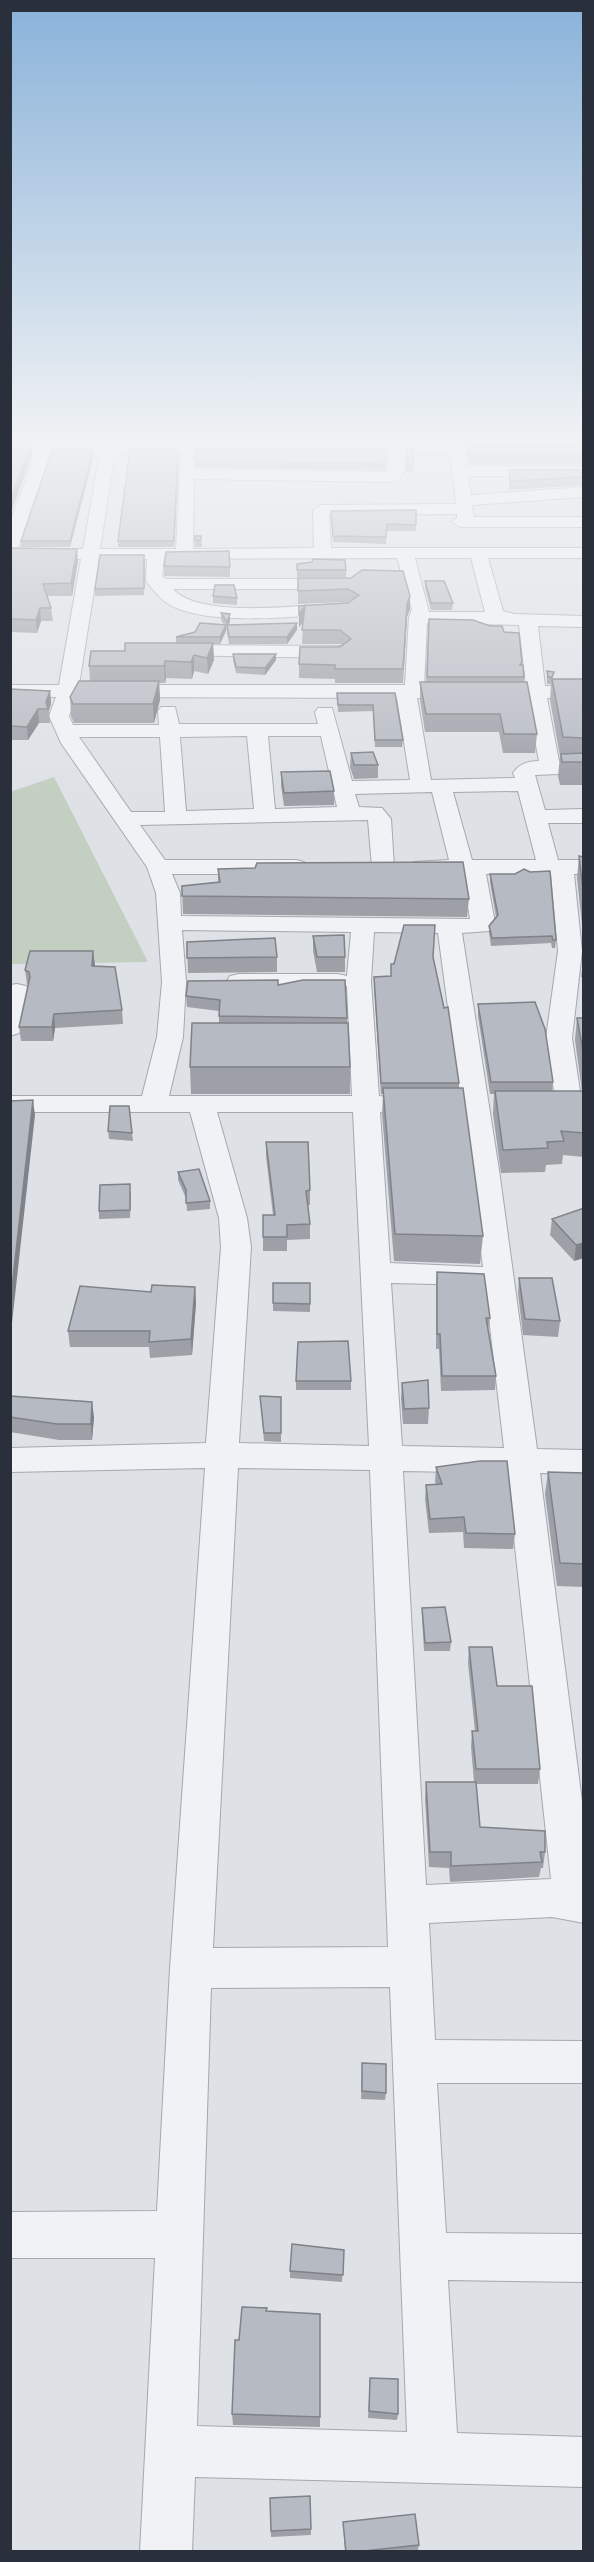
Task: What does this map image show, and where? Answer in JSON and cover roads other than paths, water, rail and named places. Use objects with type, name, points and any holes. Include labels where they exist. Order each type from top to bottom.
[{"type":"street","points":[[91,558],[83,652],[59,716],[65,731],[158,867],[168,893],[171,923],[197,981],[181,1038],[154,1103]]},
{"type":"street","points":[[155,558],[153,577],[169,597],[181,603],[210,611],[348,609]]},
{"type":"street","points":[[349,813],[328,730],[329,691],[340,652],[348,609],[351,584],[350,558]]},
{"type":"street","points":[[171,923],[474,927],[483,923],[467,867],[431,786],[410,691],[418,616],[421,609],[400,558]]},
{"type":"street","points":[[480,558],[495,614],[504,618]]},
{"type":"street","points":[[160,583],[351,584]]},
{"type":"street","points":[[418,616],[584,622]]},
{"type":"street","points":[[528,620],[536,692],[550,766]]},
{"type":"street","points":[[176,817],[169,729],[162,690],[161,651],[340,652]]},
{"type":"street","points":[[10,690],[584,692]]},
{"type":"street","points":[[257,730],[265,815]]},
{"type":"street","points":[[65,731],[328,730]]},
{"type":"street","points":[[566,1104],[574,986],[570,951],[575,923],[565,867],[535,816],[524,773],[529,768],[584,766]]},
{"type":"street","points":[[342,788],[527,784]]},
{"type":"street","points":[[125,819],[374,813],[380,819],[372,867],[565,867]]},
{"type":"street","points":[[535,816],[584,816]]},
{"type":"street","points":[[158,867],[318,867]]},
{"type":"street","points":[[363,925],[352,1038],[365,1104],[377,1273],[405,1905],[433,2458]]},
{"type":"street","points":[[405,1905],[552,1898],[579,1904],[521,1460],[478,1104],[449,926]]},
{"type":"street","points":[[197,981],[359,981]]},
{"type":"street","points":[[10,1028],[17,991]]},
{"type":"street","points":[[10,1104],[154,1103],[202,1106],[410,1104]]},
{"type":"street","points":[[166,2552],[191,1968],[236,1247],[233,1218],[202,1106]]},
{"type":"street","points":[[377,1273],[500,1276]]},
{"type":"street","points":[[10,1460],[222,1455],[584,1462]]},
{"type":"street","points":[[191,1968],[409,1967]]},
{"type":"street","points":[[414,2061],[584,2062]]},
{"type":"street","points":[[10,2235],[179,2234]]},
{"type":"street","points":[[423,2256],[584,2258]]},
{"type":"street","points":[[170,2451],[584,2462]]}]
